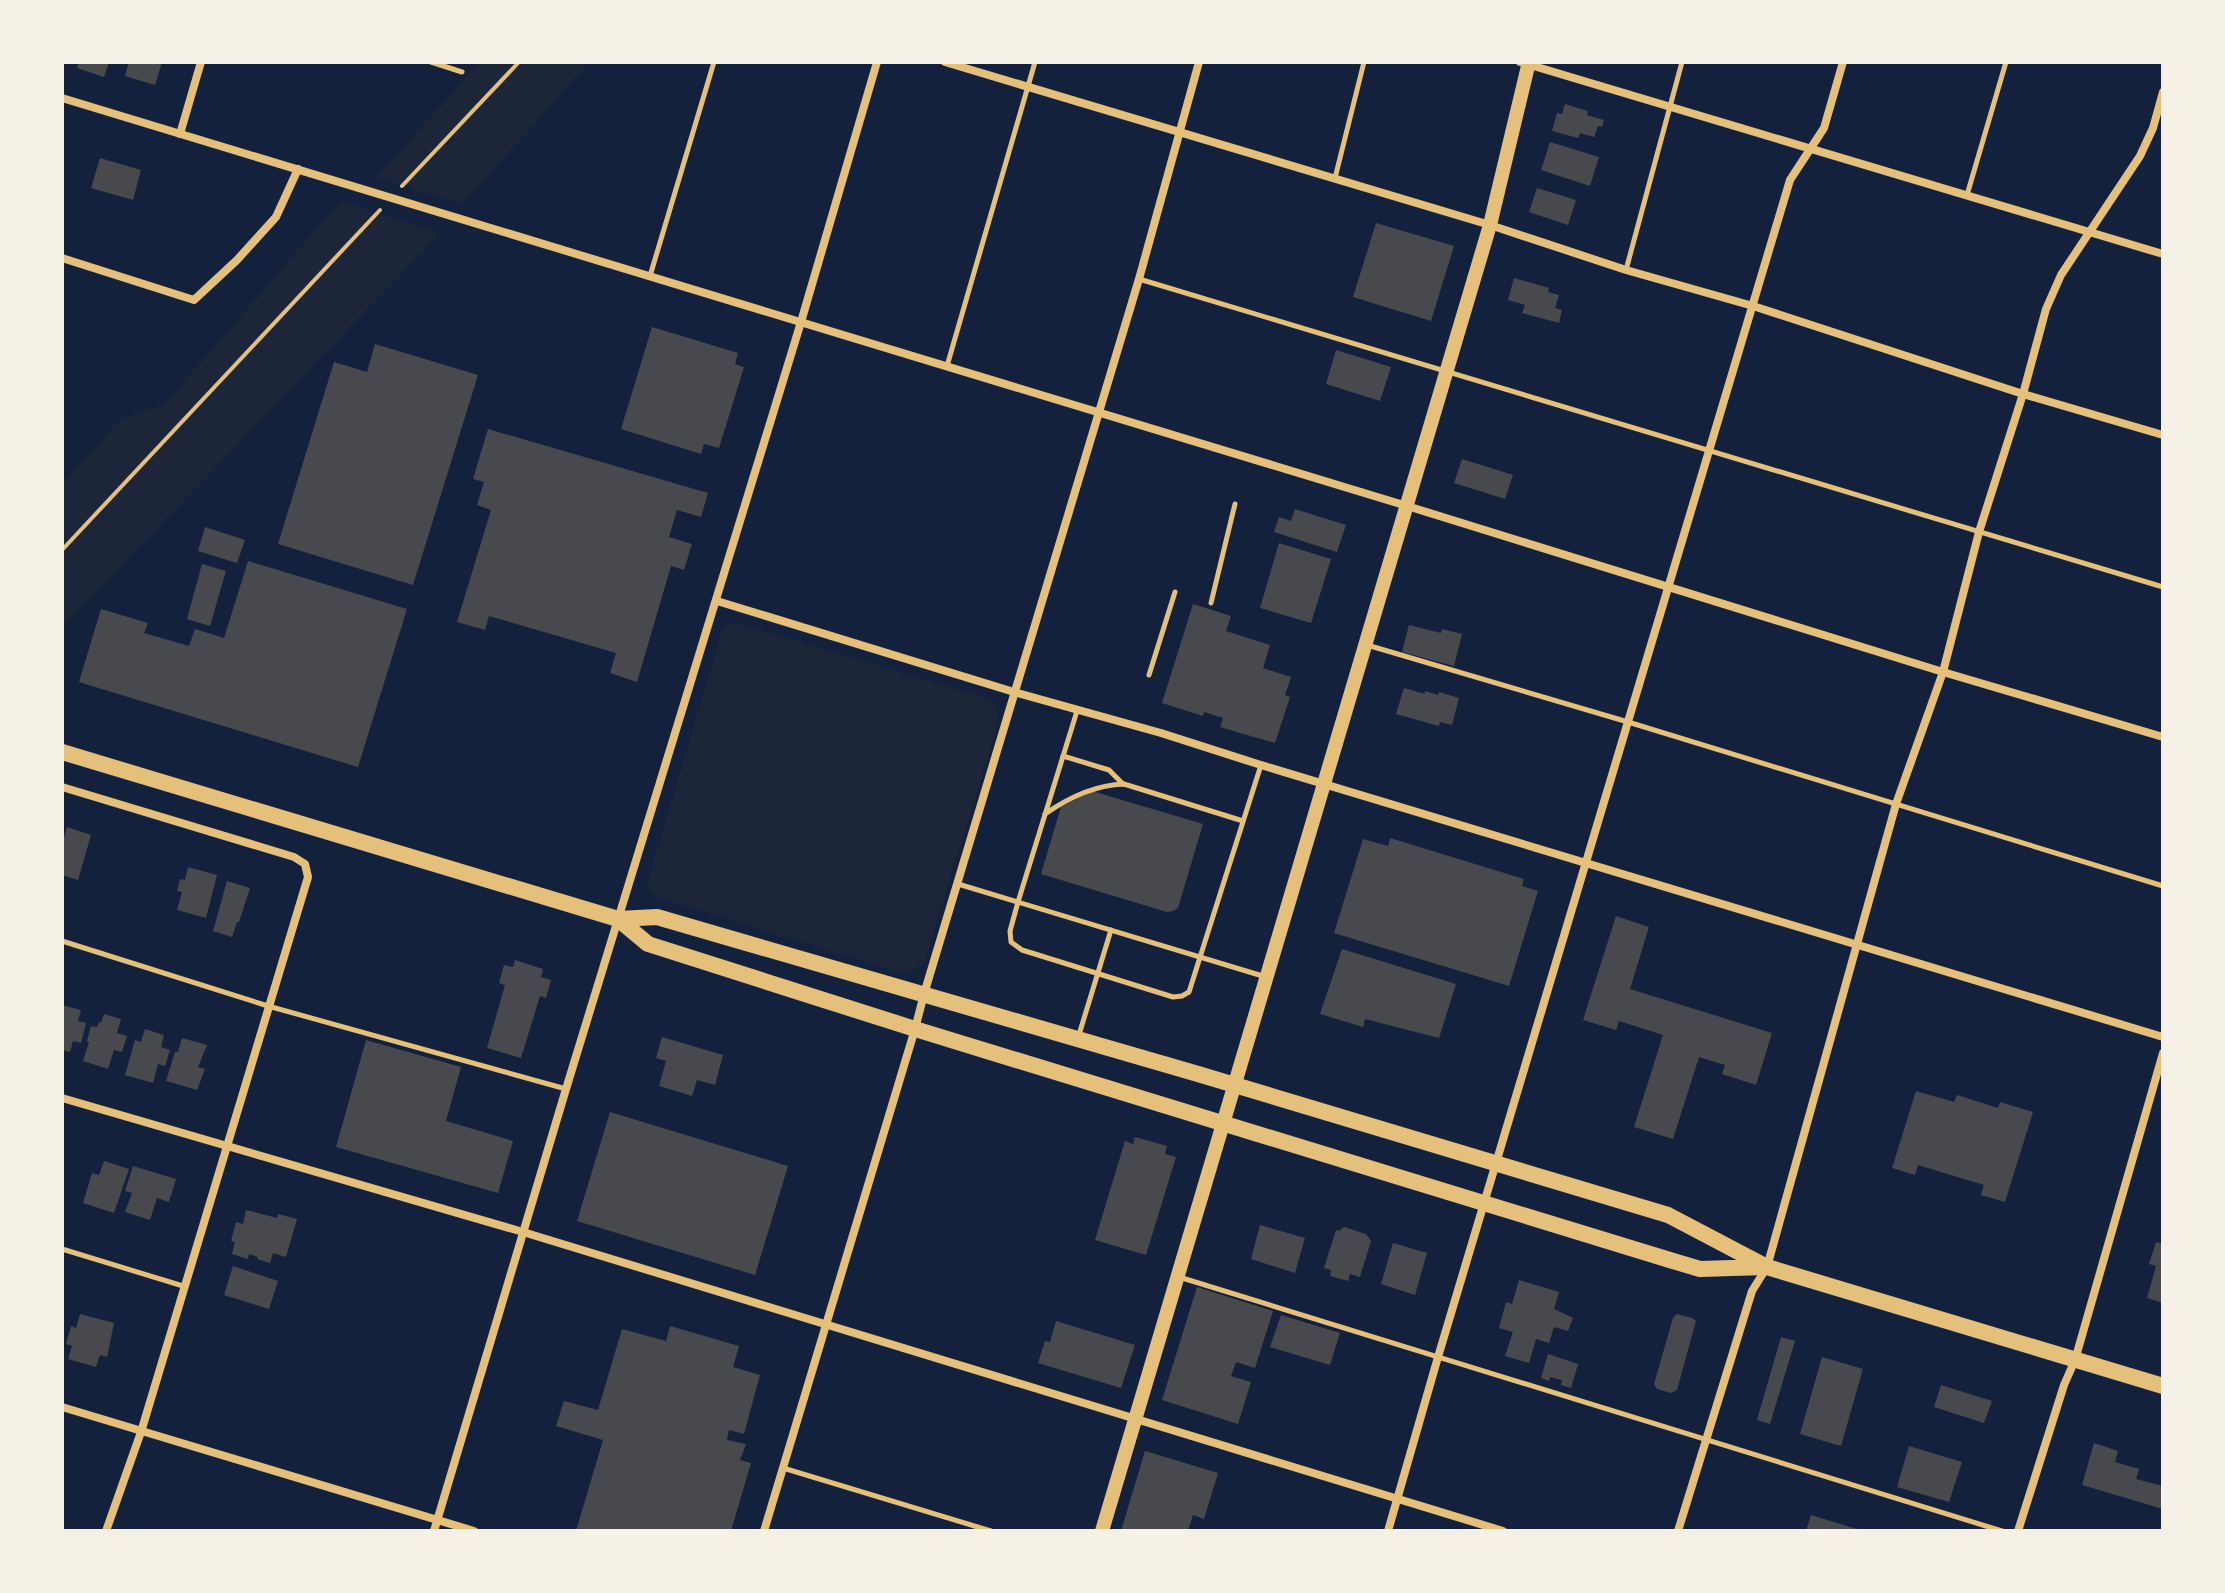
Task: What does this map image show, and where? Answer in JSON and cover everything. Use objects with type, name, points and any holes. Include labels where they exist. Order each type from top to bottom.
[{"type":"highway","points":[[62,752],[618,919],[657,917],[1668,1215],[1767,1267],[2163,1386]]},
{"type":"highway","points":[[618,919],[648,944],[1484,1204],[1700,1269],[1767,1267]]},
{"type":"main road","points":[[1102,1531],[1490,225],[1526,63]]},
{"type":"street","points":[[180,134],[201,62]]},
{"type":"street","points":[[434,1531],[717,601],[877,62]]},
{"type":"street","points":[[945,62],[1490,225],[2023,394],[2163,435]]},
{"type":"street","points":[[764,1531],[1139,279],[1199,62]]},
{"type":"street","points":[[1388,1531],[1790,180],[1824,128],[1843,62]]},
{"type":"street","points":[[1526,63],[2163,254]]},
{"type":"street","points":[[1678,1531],[1752,1291],[1767,1267],[1896,804],[1943,672],[1979,532],[2023,394],[2046,309],[2061,275],[2140,156],[2153,128],[2163,92]]},
{"type":"street","points":[[62,98],[2163,737]]},
{"type":"street","points":[[62,258],[194,300],[237,260],[276,217],[298,169]]},
{"type":"street","points":[[717,601],[2163,1037]]},
{"type":"street","points":[[62,787],[294,857],[305,864],[308,877],[141,1432],[106,1531]]},
{"type":"street","points":[[2018,1531],[2064,1385],[2075,1360],[2163,1053]]},
{"type":"street","points":[[62,1098],[523,1232],[1503,1531]]},
{"type":"street","points":[[62,1407],[474,1531]]},
{"type":"lane","points":[[431,62],[462,72]]},
{"type":"lane","points":[[650,276],[714,62]]},
{"type":"lane","points":[[947,366],[1035,62]]},
{"type":"lane","points":[[1335,178],[1364,62]]},
{"type":"lane","points":[[1626,270],[1682,62]]},
{"type":"lane","points":[[1967,195],[2006,62]]},
{"type":"lane","points":[[1139,279],[2163,587]]},
{"type":"lane","points":[[1211,603],[1235,504]]},
{"type":"lane","points":[[1149,675],[1175,592]]},
{"type":"lane","points":[[1366,645],[2163,886]]},
{"type":"lane","points":[[1077,710],[1018,902],[1010,931],[1011,942],[1022,950],[1173,997],[1189,992],[1261,765]]},
{"type":"lane","points":[[1063,756],[1109,770],[1124,784]]},
{"type":"lane","points":[[1045,815],[1058,805],[1105,785],[1124,784],[1243,821]]},
{"type":"lane","points":[[957,884],[1267,977]]},
{"type":"lane","points":[[1078,1039],[1111,930]]},
{"type":"lane","points":[[62,941],[268,1006],[566,1089]]},
{"type":"lane","points":[[62,1249],[183,1286]]},
{"type":"lane","points":[[1178,1277],[2002,1531]]},
{"type":"lane","points":[[783,1468],[991,1531]]},
{"type":"path","points":[[400,188],[519,62]]},
{"type":"path","points":[[62,550],[378,212]]},
{"type":"shaded area","points":[[480,62],[590,62],[463,204],[376,178]]},
{"type":"shaded area","points":[[341,201],[440,234],[62,628],[62,484],[120,419],[164,404]]},
{"type":"shaded area","points":[[737,623],[992,700],[998,723],[924,963],[912,971],[896,971],[653,896],[646,887],[722,631],[728,624]]},
{"type":"building","points":[[79,62],[109,62],[104,77],[77,68]]},
{"type":"building","points":[[129,62],[162,62],[155,85],[125,76]]},
{"type":"building","points":[[1565,104],[1604,120],[1594,137],[1580,133],[1578,138],[1552,131],[1557,113],[1562,114]]},
{"type":"building","points":[[1550,142],[1599,157],[1590,186],[1541,170]]},
{"type":"building","points":[[100,158],[141,170],[133,200],[91,188]]},
{"type":"building","points":[[1537,188],[1576,200],[1568,225],[1529,212]]},
{"type":"building","points":[[1376,223],[1454,246],[1431,321],[1353,297]]},
{"type":"building","points":[[1514,278],[1549,288],[1548,292],[1559,295],[1555,308],[1562,310],[1559,323],[1522,313],[1525,305],[1508,300]]},
{"type":"building","points":[[652,327],[738,353],[735,364],[744,367],[719,448],[704,444],[701,454],[621,429]]},
{"type":"building","points":[[375,344],[478,375],[413,585],[278,544],[334,362],[367,372]]},
{"type":"building","points":[[1336,350],[1391,367],[1380,401],[1326,384]]},
{"type":"building","points":[[488,429],[708,493],[701,517],[677,510],[669,537],[692,544],[684,570],[671,566],[637,682],[610,673],[616,653],[489,616],[485,630],[457,622],[491,510],[477,505],[484,482],[473,479]]},
{"type":"building","points":[[1462,459],[1513,475],[1505,499],[1454,483]]},
{"type":"building","points":[[1295,509],[1346,525],[1337,552],[1274,532],[1279,517],[1291,521]]},
{"type":"building","points":[[205,527],[245,540],[237,563],[198,551]]},
{"type":"building","points":[[1279,543],[1331,559],[1311,623],[1260,608]]},
{"type":"building","points":[[248,561],[407,609],[358,767],[79,682],[101,609],[148,623],[144,633],[189,646],[195,629],[224,638]]},
{"type":"building","points":[[202,564],[226,571],[210,626],[187,619]]},
{"type":"building","points":[[1193,604],[1231,616],[1226,631],[1270,645],[1263,668],[1291,677],[1285,695],[1290,697],[1275,743],[1220,727],[1223,718],[1204,712],[1203,716],[1162,703]]},
{"type":"building","points":[[1409,625],[1441,633],[1442,629],[1462,634],[1454,666],[1402,652]]},
{"type":"building","points":[[1404,688],[1459,698],[1452,725],[1440,722],[1439,726],[1396,714]]},
{"type":"building","points":[[1092,791],[1203,824],[1178,908],[1167,912],[1041,874],[1061,807]]},
{"type":"building","points":[[67,827],[91,835],[78,880],[62,875],[62,844]]},
{"type":"building","points":[[1390,838],[1524,879],[1522,886],[1538,891],[1509,986],[1334,933],[1363,839],[1388,846]]},
{"type":"building","points":[[188,867],[217,875],[206,918],[177,910],[182,892],[177,891],[180,879],[185,880]]},
{"type":"building","points":[[227,881],[250,888],[232,937],[213,931]]},
{"type":"building","points":[[1616,916],[1649,927],[1630,989],[1772,1033],[1756,1085],[1722,1074],[1725,1065],[1699,1057],[1673,1139],[1634,1127],[1663,1035],[1619,1021],[1616,1030],[1583,1020]]},
{"type":"building","points":[[1342,949],[1456,984],[1439,1038],[1365,1019],[1363,1027],[1320,1014]]},
{"type":"building","points":[[515,960],[543,969],[541,977],[551,980],[546,998],[540,996],[521,1058],[487,1048],[505,985],[499,983],[504,965],[513,967]]},
{"type":"building","points":[[62,1005],[81,1010],[78,1021],[86,1023],[81,1043],[73,1041],[70,1052],[62,1050]]},
{"type":"building","points":[[104,1014],[121,1019],[117,1033],[127,1036],[122,1052],[114,1050],[108,1069],[83,1061],[91,1026],[97,1027]]},
{"type":"building","points":[[145,1029],[164,1035],[161,1047],[170,1050],[165,1066],[158,1064],[153,1083],[125,1075],[135,1040],[141,1042]]},
{"type":"building","points":[[662,1037],[723,1055],[715,1085],[697,1080],[692,1096],[659,1086],[666,1061],[656,1058]]},
{"type":"building","points":[[182,1038],[207,1045],[198,1067],[205,1069],[197,1090],[166,1081]]},
{"type":"building","points":[[366,1040],[461,1067],[446,1121],[513,1141],[498,1193],[336,1147]]},
{"type":"building","points":[[1916,1091],[1954,1102],[1957,1095],[1998,1108],[2000,1102],[2033,1112],[2005,1202],[1981,1195],[1984,1185],[1918,1165],[1915,1175],[1892,1168]]},
{"type":"building","points":[[610,1112],[788,1166],[755,1275],[577,1221]]},
{"type":"building","points":[[1135,1137],[1167,1146],[1165,1154],[1176,1157],[1146,1255],[1095,1240],[1125,1141],[1133,1144]]},
{"type":"building","points":[[104,1161],[129,1169],[114,1213],[83,1203],[92,1173],[99,1175]]},
{"type":"building","points":[[133,1166],[176,1179],[169,1202],[157,1198],[150,1220],[125,1212],[132,1193],[125,1191]]},
{"type":"building","points":[[246,1210],[277,1218],[278,1214],[297,1219],[286,1257],[273,1253],[270,1263],[249,1254],[248,1259],[232,1254],[235,1242],[231,1241],[236,1222],[243,1224]]},
{"type":"building","points":[[1260,1225],[1305,1238],[1295,1273],[1251,1259]]},
{"type":"building","points":[[1344,1227],[1366,1234],[1371,1241],[1360,1277],[1350,1274],[1348,1281],[1330,1276],[1331,1270],[1324,1268],[1336,1230]]},
{"type":"building","points":[[2156,1242],[2163,1244],[2163,1303],[2147,1298],[2156,1266],[2149,1264]]},
{"type":"building","points":[[1393,1243],[1427,1253],[1415,1295],[1381,1284]]},
{"type":"building","points":[[233,1266],[278,1281],[269,1309],[224,1295]]},
{"type":"building","points":[[1519,1280],[1559,1292],[1554,1309],[1573,1318],[1568,1331],[1554,1327],[1549,1343],[1536,1339],[1529,1363],[1505,1356],[1513,1332],[1499,1328],[1506,1302],[1512,1304]]},
{"type":"building","points":[[1197,1287],[1273,1311],[1255,1368],[1236,1362],[1231,1376],[1251,1382],[1238,1424],[1162,1400]]},
{"type":"building","points":[[80,1314],[114,1323],[107,1357],[100,1355],[96,1367],[68,1359],[72,1346],[66,1344],[71,1326],[76,1328]]},
{"type":"building","points":[[1677,1314],[1696,1321],[1677,1390],[1671,1393],[1657,1389],[1654,1384],[1673,1318]]},
{"type":"building","points":[[1281,1315],[1340,1333],[1330,1365],[1270,1347]]},
{"type":"building","points":[[1056,1321],[1135,1345],[1121,1388],[1038,1363],[1045,1341],[1050,1342]]},
{"type":"building","points":[[670,1326],[739,1346],[733,1367],[760,1375],[744,1434],[729,1430],[727,1440],[746,1444],[740,1460],[751,1463],[731,1531],[576,1531],[603,1440],[556,1426],[564,1401],[598,1410],[622,1329],[666,1341]]},
{"type":"building","points":[[1781,1337],[1795,1341],[1770,1424],[1757,1420]]},
{"type":"building","points":[[1548,1354],[1578,1364],[1571,1388],[1561,1385],[1562,1380],[1541,1378]]},
{"type":"building","points":[[1822,1357],[1863,1369],[1841,1446],[1800,1434]]},
{"type":"building","points":[[1941,1385],[1992,1401],[1984,1423],[1934,1407]]},
{"type":"building","points":[[2094,1443],[2118,1451],[2115,1462],[2139,1469],[2136,1479],[2163,1486],[2163,1509],[2082,1485]]},
{"type":"building","points":[[1909,1446],[1962,1462],[1949,1502],[1897,1487]]},
{"type":"building","points":[[1145,1451],[1218,1473],[1204,1519],[1193,1515],[1188,1531],[1121,1531]]},
{"type":"building","points":[[1811,1515],[1860,1530],[1860,1531],[1806,1531]]}]
